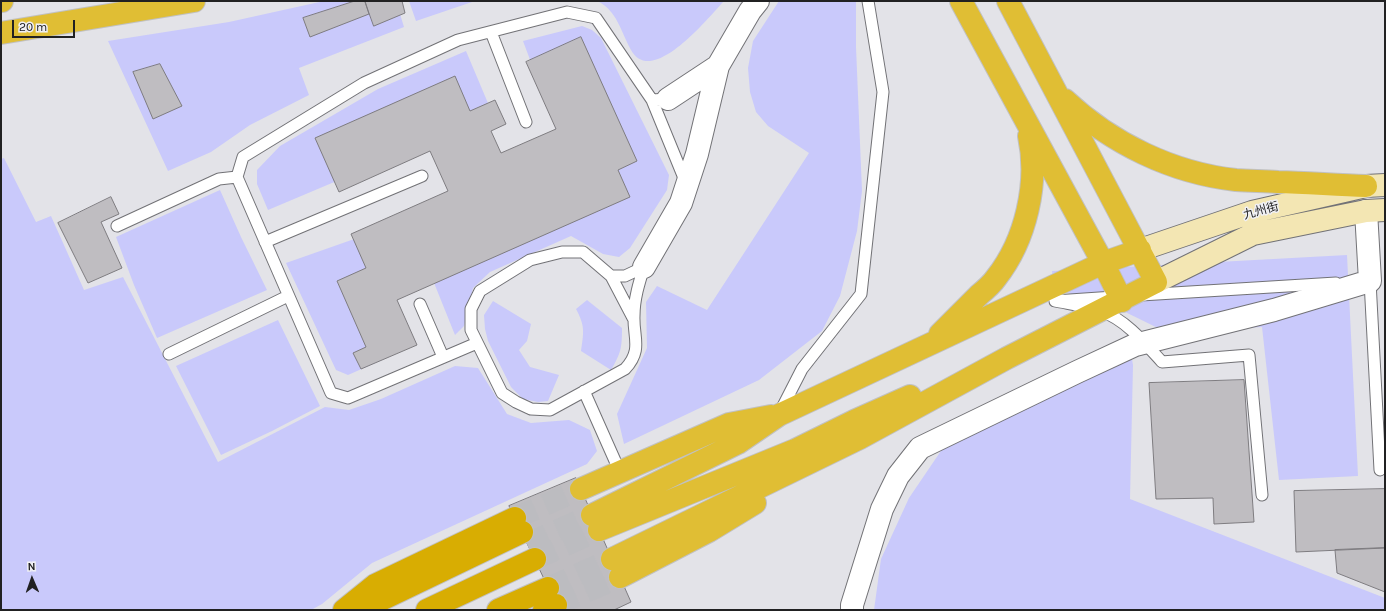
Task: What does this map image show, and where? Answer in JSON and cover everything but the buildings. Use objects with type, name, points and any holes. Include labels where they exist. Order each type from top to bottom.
[{"type":"highway","points":[[1,33],[194,1]]},
{"type":"highway","points":[[961,1],[1103,263],[1122,301]]},
{"type":"highway","points":[[602,538],[709,531],[860,438],[1007,358],[1122,301],[1156,282],[1008,1]]},
{"type":"highway","points":[[1055,91],[1084,116],[1116,139],[1145,154],[1186,170],[1235,180],[1376,186]]},
{"type":"highway","points":[[928,345],[996,278],[1015,247],[1027,212],[1031,190],[1031,143],[1026,121]]},
{"type":"highway","points":[[602,538],[778,415],[1103,263],[1140,250]]},
{"type":"highway","points":[[602,538],[862,418],[1122,301]]},
{"type":"highway","points":[[602,538],[620,472],[729,424],[778,415]]},
{"type":"highway","points":[[602,538],[860,438]]},
{"type":"highway","points":[[344,610],[375,585],[536,566]]},
{"type":"highway","points":[[360,610],[536,566]]},
{"type":"highway","points":[[383,610],[536,566]]},
{"type":"highway","points":[[427,610],[536,566]]},
{"type":"highway","points":[[457,610],[536,566]]},
{"type":"highway","points":[[498,610],[536,566]]},
{"type":"main road","name":"九州街","points":[[1140,250],[1252,212],[1376,186]]},
{"type":"main road","name":"九州街","points":[[1156,282],[1253,234],[1375,211]]},
{"type":"street","points":[[644,267],[681,203],[697,154],[718,66],[750,11],[758,1]]},
{"type":"street","points":[[660,100],[718,66]]},
{"type":"street","points":[[852,610],[852,604],[882,509],[898,476],[920,448],[1077,372],[1135,346],[1274,310],[1370,281],[1375,211]]},
{"type":"lane","points":[[778,415],[802,368],[861,294],[883,92],[868,1]]},
{"type":"lane","points":[[477,343],[348,398],[331,393],[237,177],[243,157],[364,83],[458,40],[567,12],[596,18],[660,100],[687,184]]},
{"type":"lane","points":[[490,32],[526,122]]},
{"type":"lane","points":[[265,242],[422,176]]},
{"type":"lane","points":[[117,226],[219,179],[237,177]]},
{"type":"lane","points":[[633,318],[611,276],[583,252],[562,252],[530,260],[480,291],[471,309],[471,330],[502,393],[531,409],[550,410],[625,369],[632,361],[636,341],[633,318],[636,295],[644,267]]},
{"type":"lane","points":[[611,276],[625,276],[644,267]]},
{"type":"lane","points":[[1262,495],[1249,355],[1162,362],[1141,338],[1123,322],[1101,311],[1055,301],[1370,281],[1380,470]]},
{"type":"lane","points":[[169,354],[288,296]]},
{"type":"lane","points":[[420,304],[443,357]]},
{"type":"lane","points":[[584,391],[620,472]]},
{"type":"shaded area","points":[[324,1],[396,1],[404,27],[299,68],[309,95],[250,125],[211,152],[168,171],[108,41],[229,22]]},
{"type":"shaded area","points":[[409,1],[475,1],[416,21]]},
{"type":"shaded area","points":[[597,1],[724,1],[694,34],[680,46],[666,55],[652,61],[640,59],[631,50],[614,16],[604,5]]},
{"type":"shaded area","points":[[779,1],[856,1],[856,47],[862,191],[857,231],[840,296],[822,331],[759,380],[624,444],[617,414],[647,348],[646,302],[657,286],[707,310],[809,153],[768,126],[756,112],[750,92],[748,68],[753,41]]},
{"type":"shaded area","points":[[582,26],[592,30],[601,38],[669,175],[667,190],[630,248],[619,257],[603,254],[571,236],[490,272],[473,288],[464,326],[455,335],[426,263],[581,196],[523,41]]},
{"type":"shaded area","points":[[466,51],[493,115],[268,210],[257,184],[257,170],[280,146],[378,89]]},
{"type":"shaded area","points":[[4,158],[36,222],[51,216],[84,290],[123,277],[218,462],[325,407],[349,410],[381,399],[455,366],[478,368],[507,414],[531,423],[569,420],[590,430],[597,451],[587,464],[372,563],[322,604],[311,610],[1,610],[1,159]]},
{"type":"shaded area","points":[[220,190],[267,290],[157,338],[134,285],[116,237]]},
{"type":"shaded area","points":[[377,231],[391,356],[348,375],[336,370],[286,263]]},
{"type":"shaded area","points":[[1347,255],[1358,476],[1279,480],[1262,327],[1166,332],[1115,307],[1054,289],[1052,271]]},
{"type":"shaded area","points":[[587,300],[622,328],[620,350],[611,370],[581,351],[583,329],[576,309]]},
{"type":"shaded area","points":[[493,301],[531,324],[527,341],[519,350],[530,367],[559,375],[548,401],[538,402],[523,399],[511,387],[488,341],[485,329],[484,315]]},
{"type":"shaded area","points":[[278,320],[320,406],[221,455],[176,366]]},
{"type":"shaded area","points":[[1130,348],[1133,365],[1130,499],[1385,598],[1385,610],[874,610],[881,559],[909,498],[947,442]]},
{"type":"tunnel","points":[[515,518],[581,489]]},
{"type":"tunnel","points":[[527,544],[592,515]]},
{"type":"tunnel","points":[[535,559],[599,530]]},
{"type":"tunnel","points":[[548,588],[612,559]]},
{"type":"tunnel","points":[[556,605],[620,577]]}]
